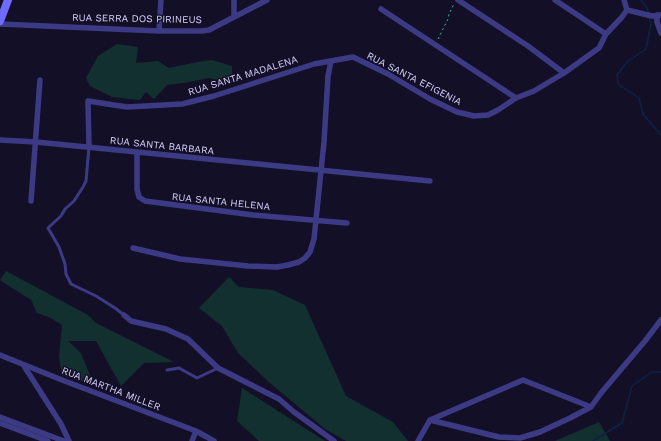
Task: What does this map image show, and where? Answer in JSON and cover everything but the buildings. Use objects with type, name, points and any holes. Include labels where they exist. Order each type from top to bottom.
[{"type":"main road","points":[[0,22],[8,0]]},
{"type":"street","points":[[159,31],[161,0]]},
{"type":"street","points":[[234,0],[234,17]]},
{"type":"street","name":"RUA SERRA DOS PIRINEUS","points":[[0,22],[159,31],[202,31],[209,30],[266,0]]},
{"type":"street","points":[[457,0],[528,46],[564,73]]},
{"type":"street","points":[[555,0],[606,34]]},
{"type":"street","points":[[624,0],[627,10],[644,15],[656,16],[661,33]]},
{"type":"street","points":[[381,9],[434,46],[516,98]]},
{"type":"street","name":"RUA SANTA EFIGENIA","points":[[332,61],[353,57],[388,74],[430,99],[458,112],[469,115],[488,115],[516,98],[534,91],[564,73],[600,48],[606,34],[627,10]]},
{"type":"street","points":[[133,248],[195,261],[277,267],[288,266],[299,262],[310,252],[313,245],[317,221],[328,76],[332,61]]},
{"type":"street","name":"RUA SANTA MADALENA","points":[[89,147],[88,101],[127,107],[182,104],[214,96],[314,64],[332,61]]},
{"type":"street","points":[[32,201],[40,80]]},
{"type":"street","name":"RUA SANTA BARBARA","points":[[0,140],[89,147],[430,181]]},
{"type":"street","name":"RUA SANTA HELENA","points":[[137,152],[137,189],[140,197],[145,201],[253,215],[347,223]]},
{"type":"street","points":[[124,315],[131,321],[166,328],[188,339],[218,368],[279,399],[294,412],[334,441]]},
{"type":"street","points":[[430,420],[494,436],[520,438],[540,432],[591,407],[661,320]]},
{"type":"street","name":"RUA MARTHA MILLER","points":[[0,355],[196,431],[214,441]]},
{"type":"street","points":[[23,365],[61,424],[69,441]]},
{"type":"street","points":[[418,441],[430,420],[523,380],[591,407]]},
{"type":"street","points":[[0,417],[64,441]]},
{"type":"street","points":[[0,423],[48,441]]},
{"type":"street","points":[[192,441],[196,431]]},
{"type":"lane","points":[[89,147],[86,181],[84,187],[74,201],[65,209],[61,216],[48,228],[59,247],[70,283],[73,286],[96,296],[124,315]]},
{"type":"lane","points":[[168,370],[179,368],[197,378],[218,368]]},
{"type":"path","points":[[434,46],[457,0]]},
{"type":"green space","points":[[117,44],[138,47],[136,63],[158,61],[169,68],[212,60],[232,66],[232,83],[209,78],[167,85],[154,99],[146,92],[140,100],[112,97],[90,86],[86,78],[98,56]]},
{"type":"green space","points":[[6,271],[88,315],[96,323],[174,362],[144,363],[121,386],[96,341],[68,341],[81,353],[94,385],[62,375],[59,357],[62,325],[51,318],[37,313],[31,300],[0,280]]},
{"type":"green space","points":[[229,277],[239,287],[273,290],[305,305],[346,396],[393,422],[408,441],[346,441],[325,429],[270,383],[238,353],[222,326],[199,308]]},
{"type":"green space","points":[[242,388],[325,441],[259,441],[237,421]]},
{"type":"green space","points":[[599,422],[610,441],[555,441]]},
{"type":"waterway","points":[[641,0],[647,8],[649,14]]},
{"type":"waterway","points":[[649,17],[651,24],[646,49],[628,61],[617,75],[618,84],[639,98],[643,114],[661,135]]},
{"type":"waterway","points":[[593,441],[622,423],[632,386],[652,372],[661,372]]}]
